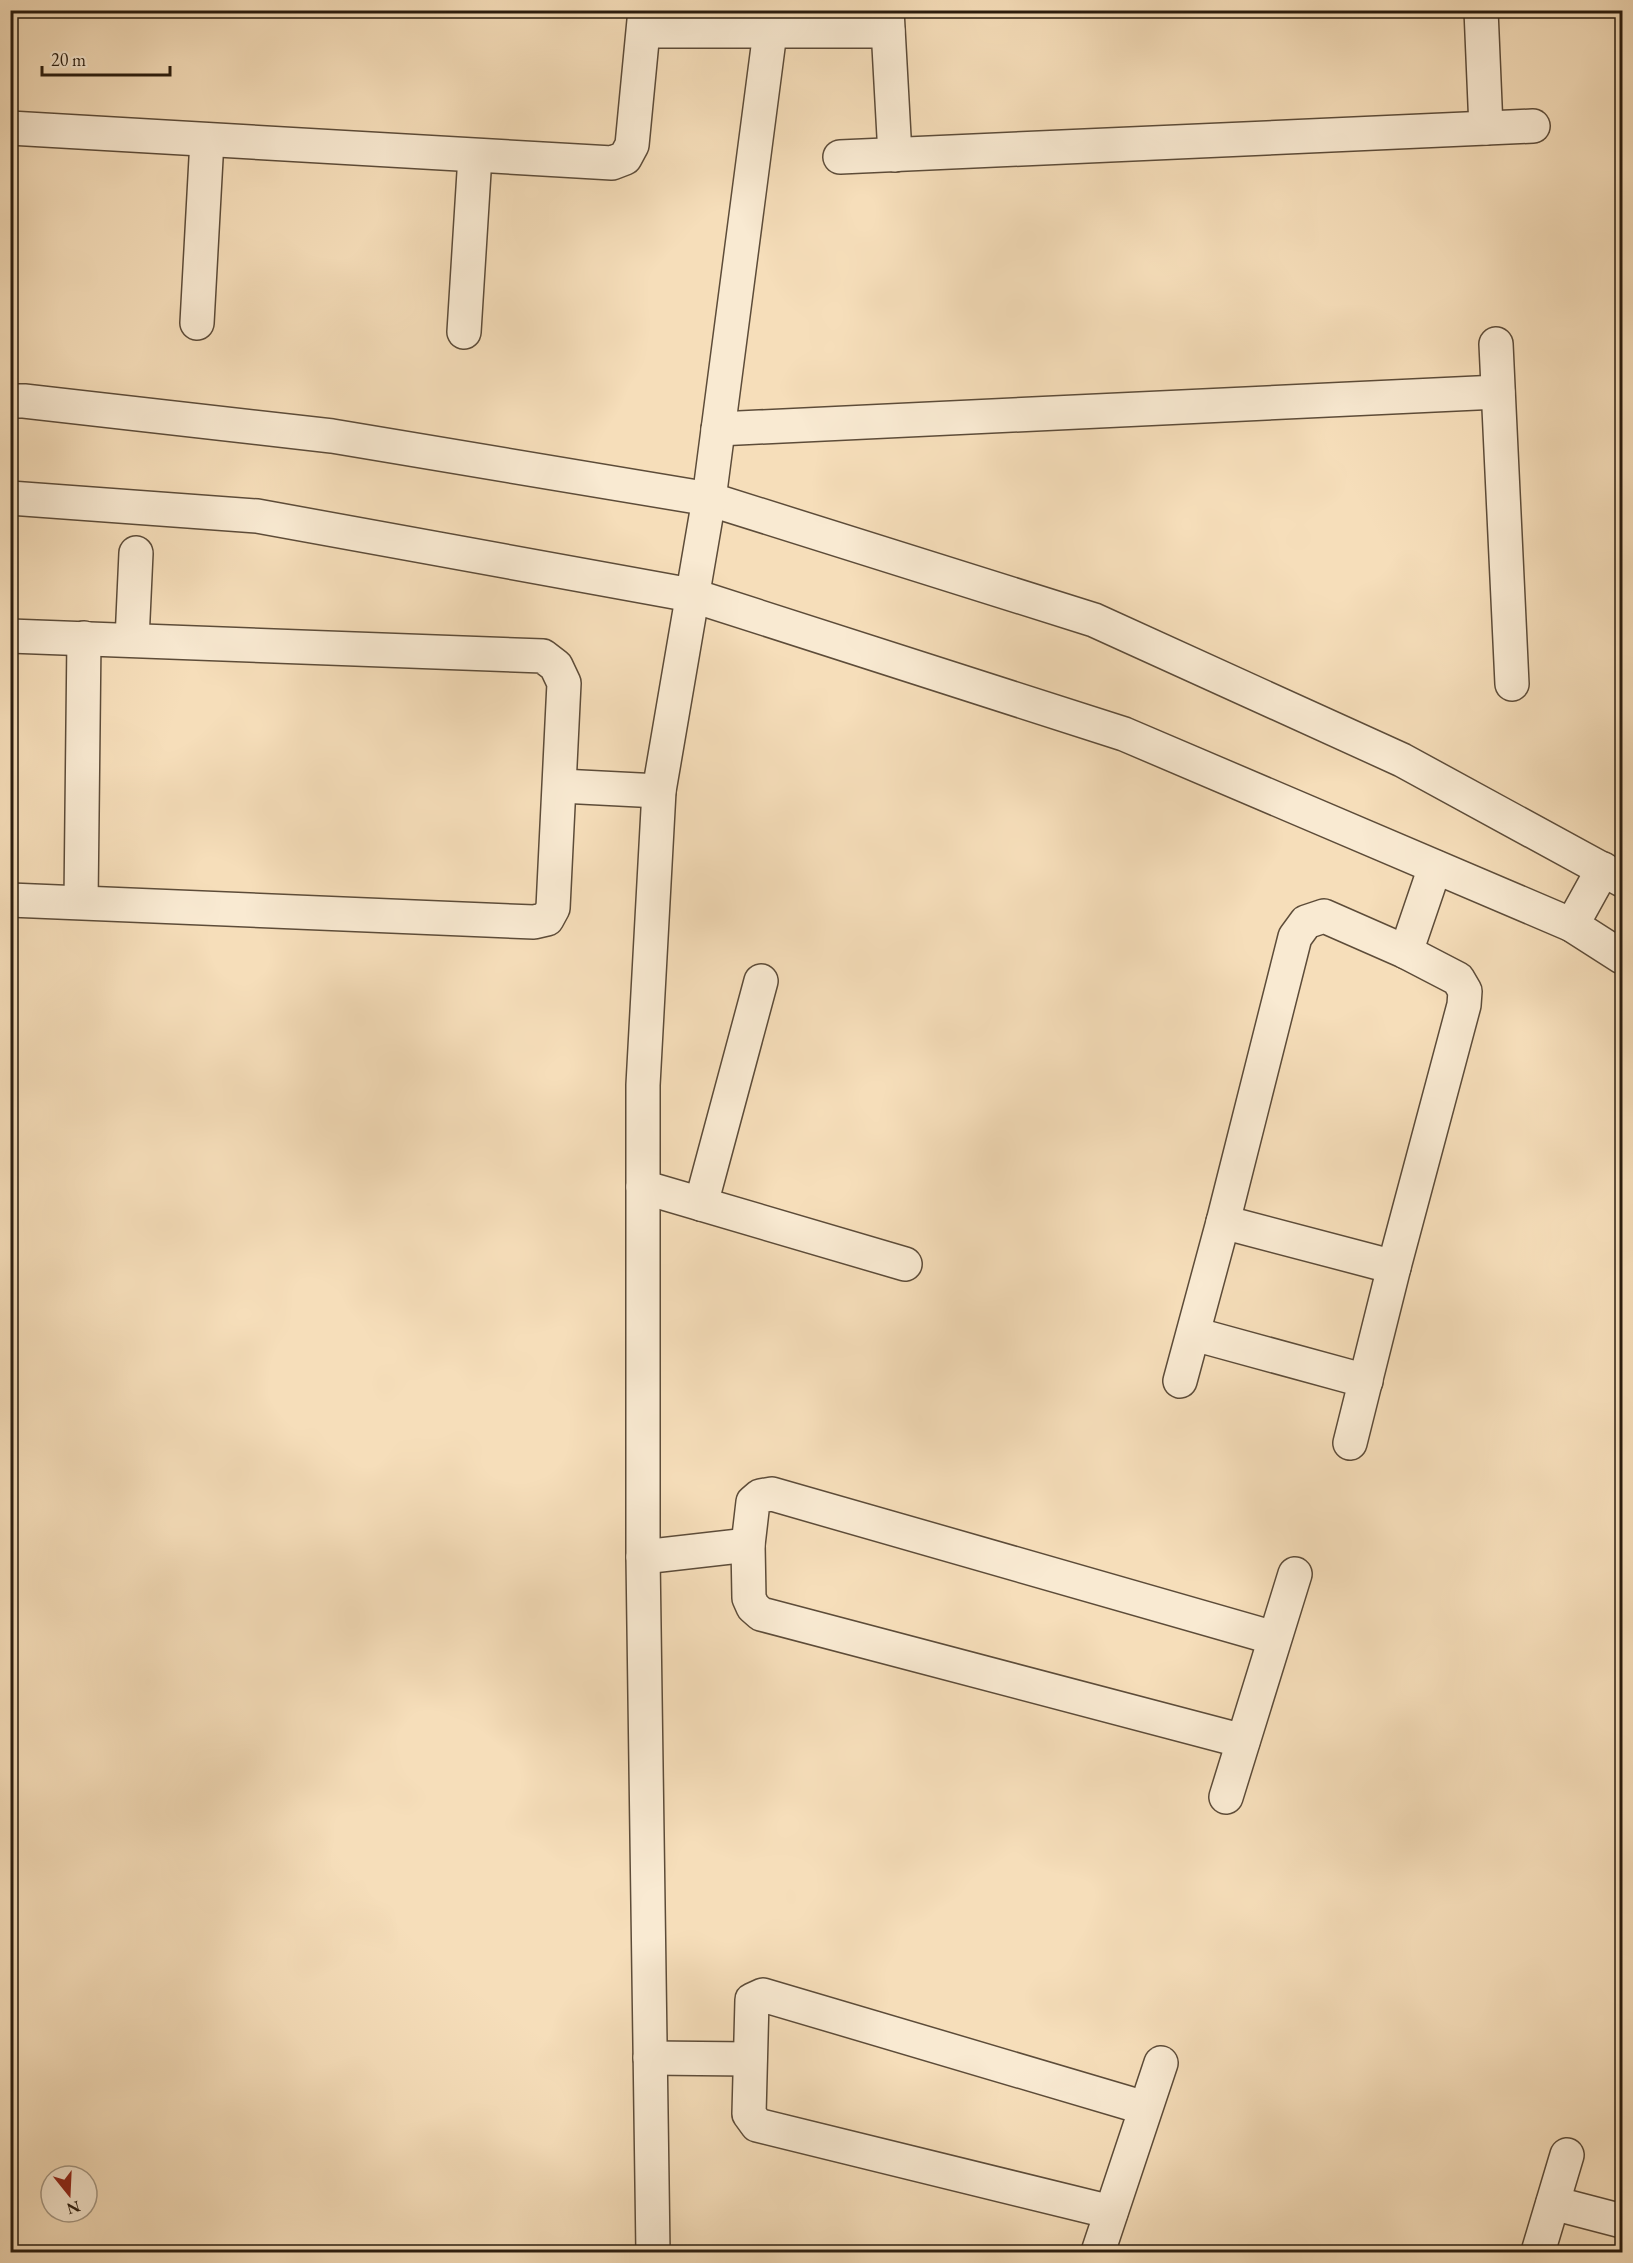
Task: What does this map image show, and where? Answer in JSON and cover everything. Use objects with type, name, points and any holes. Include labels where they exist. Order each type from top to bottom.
[{"type":"street","points":[[1481,10],[1486,128]]},
{"type":"street","points":[[10,128],[612,163],[625,158],[632,145],[645,21],[888,21],[895,155]]},
{"type":"street","points":[[653,2253],[643,1557],[643,1085],[659,791],[709,499],[771,21]]},
{"type":"street","points":[[840,157],[1533,126]]},
{"type":"street","points":[[197,323],[207,140]]},
{"type":"street","points":[[464,332],[475,156]]},
{"type":"street","points":[[1496,344],[1512,684]]},
{"type":"street","points":[[718,429],[1498,392]]},
{"type":"street","points":[[10,401],[332,436],[709,499],[1094,620],[1402,760],[1613,874],[1572,925]]},
{"type":"street","points":[[10,498],[257,516],[691,595],[1124,734],[1572,925],[1623,957]]},
{"type":"street","points":[[132,640],[136,553]]},
{"type":"street","points":[[10,636],[543,656],[556,666],[564,683],[561,786],[553,908],[547,919],[534,922],[10,900]]},
{"type":"street","points":[[81,902],[84,638]]},
{"type":"street","points":[[561,786],[659,791]]},
{"type":"street","points":[[1406,952],[1435,867]]},
{"type":"street","points":[[1180,1381],[1295,937],[1306,922],[1324,916],[1406,952],[1458,979],[1465,991],[1464,1005],[1350,1443]]},
{"type":"street","points":[[701,1204],[761,981]]},
{"type":"street","points":[[643,1187],[904,1264]]},
{"type":"street","points":[[1223,1222],[1394,1268]]},
{"type":"street","points":[[1194,1334],[1366,1382]]},
{"type":"street","points":[[1243,1741],[761,1614],[753,1607],[749,1598],[748,1545],[753,1502],[760,1496],[772,1494],[1274,1638]]},
{"type":"street","points":[[643,1557],[748,1545]]},
{"type":"street","points":[[1227,1797],[1295,1574]]},
{"type":"street","points":[[1111,2212],[757,2125],[749,2114],[752,2000],[763,1995],[1145,2108]]},
{"type":"street","points":[[650,2058],[750,2059]]},
{"type":"street","points":[[1098,2253],[1161,2063]]},
{"type":"street","points":[[1539,2253],[1567,2155]]},
{"type":"street","points":[[1553,2203],[1623,2221]]}]
